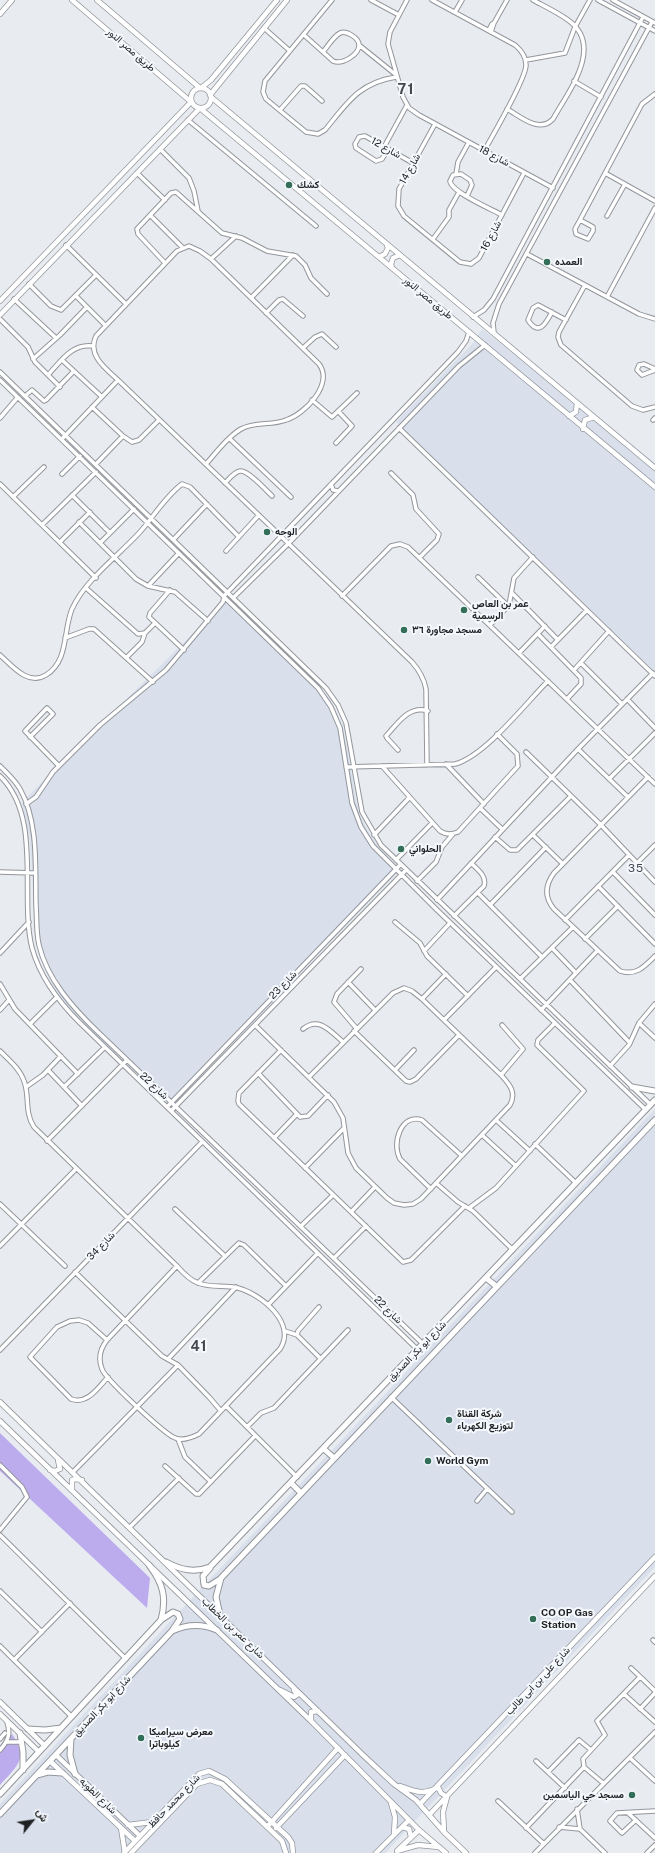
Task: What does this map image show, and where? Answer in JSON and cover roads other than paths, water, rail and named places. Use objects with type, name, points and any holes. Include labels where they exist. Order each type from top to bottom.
[{"type":"main road","points":[[632,1088],[655,1091]]},
{"type":"main road","name":"شارع ابو بكر الصديق","points":[[210,1567],[655,1100]]},
{"type":"main road","name":"شارع ابو بكر الصديق","points":[[220,1615],[216,1597],[221,1578],[496,1286],[655,1120]]},
{"type":"main road","points":[[486,1278],[496,1286]]},
{"type":"main road","points":[[324,1449],[334,1458]]},
{"type":"main road","points":[[291,1483],[301,1492]]},
{"type":"main road","points":[[166,1562],[187,1570],[195,1571],[210,1567]]},
{"type":"main road","points":[[149,1565],[162,1585],[164,1596],[161,1620]]},
{"type":"main road","points":[[210,1567],[203,1576],[204,1584],[209,1586],[221,1578]]},
{"type":"main road","points":[[161,1620],[173,1612],[178,1614],[180,1619],[172,1631]]},
{"type":"main road","name":"شارع ابو بكر الصديق","points":[[0,1794],[161,1620]]},
{"type":"main road","points":[[172,1631],[194,1625],[209,1627],[217,1630]]},
{"type":"main road","name":"شارع ابو بكر الصديق","points":[[0,1814],[172,1631]]},
{"type":"main road","points":[[30,1731],[61,1728]]},
{"type":"main road","points":[[20,1733],[23,1740],[23,1770]]},
{"type":"main road","points":[[71,1739],[70,1755],[75,1774]]},
{"type":"main road","points":[[36,1775],[48,1772],[62,1773]]},
{"type":"street","points":[[0,14],[12,0]]},
{"type":"street","name":"طريق مصر النور","points":[[72,0],[190,101]]},
{"type":"street","name":"طريق مصر النور","points":[[97,0],[201,88]]},
{"type":"street","points":[[0,301],[185,109],[190,101],[193,91],[201,88],[211,80],[277,0]]},
{"type":"street","points":[[0,315],[188,120],[200,109],[209,105],[211,96],[217,85],[287,0]]},
{"type":"street","points":[[332,0],[265,81],[263,88],[266,99],[306,132],[318,134],[325,130],[360,90],[378,81],[396,76]]},
{"type":"street","points":[[371,0],[399,15]]},
{"type":"street","points":[[386,148],[407,105],[396,76],[388,40],[390,32],[407,0]]},
{"type":"street","points":[[432,0],[515,44],[524,54],[526,60],[524,76],[484,151]]},
{"type":"street","points":[[455,12],[462,0]]},
{"type":"street","points":[[490,31],[507,0]]},
{"type":"street","points":[[507,109],[536,125],[547,124],[553,119],[581,69],[584,57],[583,43],[575,27],[568,19],[532,0]]},
{"type":"street","points":[[526,60],[565,54],[575,27],[590,0]]},
{"type":"street","points":[[598,0],[655,31]]},
{"type":"street","points":[[495,334],[493,323],[498,307],[649,28],[654,23],[614,0],[611,8]]},
{"type":"street","points":[[473,316],[484,310],[490,304],[538,217],[643,17]]},
{"type":"street","points":[[264,28],[290,51]]},
{"type":"street","points":[[323,52],[338,35],[342,32],[348,33],[396,76]]},
{"type":"street","points":[[304,35],[333,61],[343,63],[348,60],[358,49],[359,44]]},
{"type":"street","points":[[211,80],[217,85]]},
{"type":"street","points":[[574,81],[601,97]]},
{"type":"street","points":[[280,110],[301,86],[305,86],[322,100]]},
{"type":"street","points":[[201,88],[206,90],[211,96]]},
{"type":"street","points":[[580,220],[593,227],[593,231],[588,239],[584,239],[575,233],[575,229],[642,104],[655,94]]},
{"type":"street","name":"طريق مصر النور","points":[[211,96],[655,468]]},
{"type":"street","points":[[190,101],[194,107],[200,109]]},
{"type":"street","name":"شارع 18","points":[[407,105],[418,115],[553,188]]},
{"type":"street","points":[[185,109],[192,116]]},
{"type":"street","name":"طريق مصر النور","points":[[200,109],[485,345],[583,429],[655,487]]},
{"type":"street","points":[[188,120],[316,226]]},
{"type":"street","name":"شارع 14","points":[[404,216],[398,206],[397,195],[435,124]]},
{"type":"street","name":"شارع 12","points":[[386,148],[382,159],[376,161],[356,148],[355,144],[359,138],[365,136],[413,163]]},
{"type":"street","points":[[469,142],[458,162],[456,174],[450,179],[450,184],[459,192],[502,215]]},
{"type":"street","points":[[160,149],[189,178],[192,184],[198,212]]},
{"type":"street","points":[[567,161],[575,165]]},
{"type":"street","points":[[136,173],[165,200]]},
{"type":"street","name":"شارع 16","points":[[404,216],[460,262],[471,264],[479,258],[524,173]]},
{"type":"street","points":[[605,173],[655,200]]},
{"type":"street","points":[[456,174],[461,174],[471,181],[472,187],[467,196]]},
{"type":"street","points":[[607,216],[625,184]]},
{"type":"street","points":[[165,263],[137,232],[138,227],[173,192],[176,192],[218,230],[226,235],[236,236],[267,251],[293,255],[305,265],[311,278],[327,294]]},
{"type":"street","points":[[433,239],[449,217],[449,210],[459,192]]},
{"type":"street","points":[[607,297],[655,208]]},
{"type":"street","points":[[150,215],[182,248]]},
{"type":"street","points":[[538,217],[545,221]]},
{"type":"street","points":[[210,259],[236,236]]},
{"type":"street","points":[[66,245],[126,304]]},
{"type":"street","points":[[379,257],[388,252],[388,245]]},
{"type":"street","points":[[206,464],[238,431],[249,426],[277,423],[290,419],[312,400],[322,387],[324,373],[319,364],[210,259],[195,248],[182,248],[165,263],[96,336],[93,346],[96,357],[159,420],[419,671],[426,689],[428,711],[427,765]]},
{"type":"street","points":[[526,254],[639,314],[655,319]]},
{"type":"street","points":[[251,298],[293,255]]},
{"type":"street","points":[[392,268],[391,261],[393,258],[400,255]]},
{"type":"street","points":[[29,284],[58,309],[65,307],[96,275]]},
{"type":"street","points":[[585,285],[558,335],[562,347],[632,406],[643,410],[655,407]]},
{"type":"street","points":[[76,296],[105,325]]},
{"type":"street","points":[[14,299],[56,338]]},
{"type":"street","points":[[266,312],[279,300],[284,299],[303,316]]},
{"type":"street","points":[[552,312],[544,326],[541,328],[537,328],[528,320],[533,308],[537,305],[552,312],[566,320]]},
{"type":"street","points":[[33,359],[87,307]]},
{"type":"street","points":[[0,319],[28,346],[33,359],[60,386]]},
{"type":"street","points":[[26,804],[36,797],[48,778],[59,766],[112,714],[153,682],[184,650],[223,602],[224,596],[458,352],[466,341],[469,332]]},
{"type":"street","points":[[303,348],[315,337],[322,334],[336,347]]},
{"type":"street","points":[[223,602],[229,601],[234,597],[288,544],[465,360],[485,345]]},
{"type":"street","points":[[48,375],[62,360],[79,346],[93,346]]},
{"type":"street","points":[[458,352],[465,360]]},
{"type":"street","points":[[62,360],[102,397]]},
{"type":"street","points":[[642,364],[655,369],[642,375],[637,370],[639,365],[642,364]]},
{"type":"street","points":[[25,396],[32,390],[45,401],[74,371]]},
{"type":"street","points":[[0,372],[152,517],[319,680],[332,696],[346,723],[362,812],[374,834],[400,865],[651,1105]]},
{"type":"street","points":[[0,380],[180,553],[306,676],[325,697],[340,728],[352,803],[361,827],[373,846],[395,870],[646,1110]]},
{"type":"street","points":[[62,439],[118,380]]},
{"type":"street","points":[[312,400],[330,417],[333,417],[357,393]]},
{"type":"street","points":[[0,418],[18,397]]},
{"type":"street","points":[[569,416],[576,412],[577,404]]},
{"type":"street","points":[[92,407],[132,442],[138,440],[159,420]]},
{"type":"street","points":[[336,443],[352,426],[338,411]]},
{"type":"street","points":[[583,429],[585,420],[594,417]]},
{"type":"street","points":[[399,428],[654,674],[597,729],[437,900]]},
{"type":"street","points":[[96,464],[124,436]]},
{"type":"street","points":[[230,439],[291,497]]},
{"type":"street","points":[[62,474],[80,456]]},
{"type":"street","points":[[13,497],[44,467]]},
{"type":"street","points":[[225,483],[236,473],[243,471],[248,473],[272,496]]},
{"type":"street","points":[[42,525],[96,472]]},
{"type":"street","points":[[392,473],[413,494],[416,509],[439,534],[438,538],[420,558]]},
{"type":"street","points":[[0,484],[96,578]]},
{"type":"street","points":[[0,655],[26,676],[39,678],[46,675],[57,664],[64,649],[65,638],[72,610],[86,588],[184,484],[190,487],[239,537]]},
{"type":"street","points":[[331,484],[333,490],[338,491]]},
{"type":"street","points":[[72,495],[110,533]]},
{"type":"street","points":[[320,496],[327,496],[328,501]]},
{"type":"street","points":[[174,539],[207,504]]},
{"type":"street","points":[[100,543],[134,509]]},
{"type":"street","points":[[60,542],[90,512]]},
{"type":"street","points":[[226,551],[259,515]]},
{"type":"street","points":[[80,522],[114,558],[136,578],[148,586],[170,590],[180,595],[208,621]]},
{"type":"street","points":[[342,596],[391,546],[404,545],[420,558],[655,784]]},
{"type":"street","points":[[148,586],[180,553]]},
{"type":"street","points":[[490,625],[508,606],[514,578],[533,557]]},
{"type":"street","points":[[478,577],[508,606]]},
{"type":"street","points":[[86,588],[136,632],[145,632]]},
{"type":"street","points":[[170,590],[149,615],[150,619],[184,650]]},
{"type":"street","points":[[512,593],[558,640]]},
{"type":"street","points":[[551,647],[587,610]]},
{"type":"street","points":[[127,657],[142,642],[145,632],[154,623]]},
{"type":"street","points":[[519,653],[545,626]]},
{"type":"street","points":[[65,638],[89,629],[94,629],[127,657],[153,682]]},
{"type":"street","points":[[574,670],[609,631]]},
{"type":"street","points":[[538,634],[574,670],[582,681],[578,688],[567,699]]},
{"type":"street","points":[[581,663],[622,704]]},
{"type":"street","points":[[346,767],[455,764],[472,758],[548,681]]},
{"type":"street","points":[[627,699],[655,728]]},
{"type":"street","points":[[30,737],[53,714],[47,708],[26,728],[25,732],[30,737],[59,766]]},
{"type":"street","points":[[398,750],[386,736],[412,710],[420,709],[428,711]]},
{"type":"street","points":[[609,779],[655,733]]},
{"type":"street","points":[[382,766],[432,823],[444,834],[453,834],[458,832],[516,769],[519,762],[515,751],[497,734]]},
{"type":"street","points":[[578,749],[628,798]]},
{"type":"street","points":[[526,752],[601,825],[655,882]]},
{"type":"street","points":[[446,764],[484,804]]},
{"type":"street","name":"شارع 22","points":[[0,766],[16,782],[26,804],[33,834],[37,933],[46,966],[56,983],[77,1011],[423,1344]]},
{"type":"street","name":"شارع 22","points":[[0,776],[10,787],[19,807],[25,835],[29,922],[35,959],[45,979],[57,997],[75,1018],[105,1048],[418,1350]]},
{"type":"street","points":[[648,777],[563,864],[548,883],[546,894],[550,904],[614,967],[626,973],[632,973],[641,970],[655,956]]},
{"type":"street","points":[[495,837],[513,852],[517,850],[571,796]]},
{"type":"street","points":[[374,834],[409,798]]},
{"type":"street","points":[[480,808],[502,829]]},
{"type":"street","points":[[396,860],[432,823]]},
{"type":"street","points":[[418,881],[436,862],[442,847],[453,834]]},
{"type":"street","points":[[533,835],[563,864]]},
{"type":"street","points":[[637,863],[655,845]]},
{"type":"street","points":[[490,905],[546,847]]},
{"type":"street","points":[[566,920],[629,855]]},
{"type":"street","points":[[454,916],[484,886],[485,879],[471,863]]},
{"type":"street","name":"شارع 23","points":[[166,1106],[400,865]]},
{"type":"street","name":"شارع 23","points":[[171,1111],[406,870]]},
{"type":"street","points":[[0,872],[35,873]]},
{"type":"street","points":[[613,872],[655,915]]},
{"type":"street","points":[[598,886],[655,944]]},
{"type":"street","points":[[478,893],[542,956]]},
{"type":"street","points":[[585,939],[618,906]]},
{"type":"street","points":[[0,953],[29,922]]},
{"type":"street","points":[[395,922],[418,941],[427,956],[468,996]]},
{"type":"street","points":[[424,950],[450,923]]},
{"type":"street","points":[[520,979],[573,927]]},
{"type":"street","points":[[552,948],[576,973]]},
{"type":"street","points":[[541,1010],[597,951]]},
{"type":"street","points":[[444,1020],[496,967]]},
{"type":"street","points":[[361,969],[334,998],[334,1002],[355,1030],[406,1081],[413,1081],[459,1035]]},
{"type":"street","points":[[422,999],[446,974]]},
{"type":"street","points":[[570,980],[630,1042]]},
{"type":"street","points":[[348,982],[375,1010]]},
{"type":"street","points":[[0,984],[9,1000],[78,1074]]},
{"type":"street","points":[[255,1025],[309,1077],[328,1095],[339,1110],[344,1128],[348,1153],[352,1161],[375,1187],[394,1203],[404,1205],[413,1204],[421,1199],[510,1105],[513,1095],[510,1085],[422,999],[408,988],[400,988],[375,1010],[309,1077]]},
{"type":"street","points":[[30,1024],[57,997]]},
{"type":"street","points":[[0,1010],[9,1000]]},
{"type":"street","points":[[610,1066],[630,1042],[639,1023],[655,1004]]},
{"type":"street","points":[[303,1029],[314,1023],[322,1024],[343,1042]]},
{"type":"street","points":[[469,1208],[492,1192],[584,1091],[537,1045],[538,1040],[555,1023]]},
{"type":"street","points":[[639,1023],[655,1038]]},
{"type":"street","points":[[500,1075],[523,1048],[502,1025]]},
{"type":"street","points":[[64,1087],[105,1048]]},
{"type":"street","points":[[281,1050],[239,1093],[239,1104],[333,1195],[406,1262],[411,1260],[465,1206]]},
{"type":"street","points":[[395,1070],[414,1050]]},
{"type":"street","points":[[0,1051],[21,1074],[26,1086],[28,1118],[47,1141],[192,1280],[210,1286],[236,1287],[251,1293],[268,1305],[278,1317],[285,1331],[283,1344],[280,1349],[199,1434],[193,1438],[178,1439],[167,1433],[103,1373],[100,1361],[101,1350],[107,1340],[177,1266]]},
{"type":"street","points":[[0,1059],[4,1055]]},
{"type":"street","points":[[26,1086],[48,1070],[61,1056]]},
{"type":"street","points":[[47,1141],[127,1060]]},
{"type":"street","points":[[48,1070],[82,1106]]},
{"type":"street","points":[[258,1073],[300,1117],[308,1116],[328,1095]]},
{"type":"street","points":[[638,1102],[643,1097]]},
{"type":"street","points":[[274,1138],[297,1114]]},
{"type":"street","points":[[431,1189],[400,1159],[396,1153],[396,1139],[399,1132],[409,1121],[413,1119],[422,1120],[462,1156]]},
{"type":"street","points":[[496,1120],[530,1150]]},
{"type":"street","points":[[305,1168],[344,1128]]},
{"type":"street","points":[[482,1135],[516,1166]]},
{"type":"street","name":"شارع 34","points":[[0,1350],[202,1142]]},
{"type":"street","points":[[536,1144],[576,1182]]},
{"type":"street","points":[[0,1246],[76,1169]]},
{"type":"street","points":[[436,1183],[458,1202],[469,1208],[512,1250]]},
{"type":"street","points":[[351,1212],[375,1187]]},
{"type":"street","points":[[301,1226],[333,1195]]},
{"type":"street","points":[[0,1204],[65,1266]]},
{"type":"street","points":[[175,1209],[224,1256]]},
{"type":"street","points":[[334,1258],[366,1226]]},
{"type":"street","points":[[198,1283],[236,1244],[242,1244],[286,1286]]},
{"type":"street","points":[[268,1305],[318,1253]]},
{"type":"street","points":[[75,1272],[162,1356],[178,1365],[211,1398],[221,1411]]},
{"type":"street","points":[[168,1359],[236,1287]]},
{"type":"street","points":[[297,1335],[298,1331],[319,1307]]},
{"type":"street","points":[[107,1340],[88,1323],[79,1320],[70,1321],[57,1327],[30,1357],[71,1399],[76,1401],[82,1401],[88,1398],[108,1377]]},
{"type":"street","points":[[247,1427],[261,1413],[274,1408],[348,1330]]},
{"type":"street","points":[[285,1331],[297,1335],[320,1358]]},
{"type":"street","points":[[73,1472],[178,1365]]},
{"type":"street","points":[[391,1398],[512,1512]]},
{"type":"street","name":"شارع عمر بن الخطاب","points":[[0,1402],[394,1784],[420,1804],[444,1832],[466,1853]]},
{"type":"street","points":[[226,1406],[297,1477]]},
{"type":"street","name":"شارع عمر بن الخطاب","points":[[0,1421],[217,1630],[276,1689],[311,1721],[418,1830],[446,1853]]},
{"type":"street","points":[[165,1466],[198,1495],[255,1436]]},
{"type":"street","points":[[178,1439],[185,1457],[211,1482]]},
{"type":"street","points":[[50,1470],[55,1471],[60,1469],[57,1456]]},
{"type":"street","points":[[0,1465],[22,1486],[27,1497],[0,1530]]},
{"type":"street","points":[[130,1527],[179,1478]]},
{"type":"street","points":[[73,1491],[72,1480],[82,1480]]},
{"type":"street","points":[[477,1501],[487,1489]]},
{"type":"street","points":[[0,1535],[126,1659]]},
{"type":"street","name":"شارع على بن ابى طالب","points":[[420,1804],[438,1787],[655,1557]]},
{"type":"street","name":"شارع على بن ابى طالب","points":[[430,1814],[652,1582],[655,1576]]},
{"type":"street","points":[[0,1591],[42,1632]]},
{"type":"street","points":[[14,1660],[70,1604]]},
{"type":"street","points":[[0,1646],[72,1717]]},
{"type":"street","points":[[631,1668],[655,1692],[640,1709]]},
{"type":"street","points":[[603,1783],[584,1767],[583,1759],[605,1736],[597,1721],[640,1677]]},
{"type":"street","points":[[276,1689],[292,1697],[296,1696],[296,1693],[286,1678]]},
{"type":"street","points":[[624,1694],[655,1722]]},
{"type":"street","points":[[0,1702],[45,1746]]},
{"type":"street","points":[[311,1721],[311,1712],[318,1711]]},
{"type":"street","points":[[0,1714],[20,1733]]},
{"type":"street","points":[[0,1750],[7,1742],[9,1731],[7,1721]]},
{"type":"street","points":[[23,1740],[30,1731]]},
{"type":"street","points":[[535,1853],[655,1732]]},
{"type":"street","points":[[6,1733],[1,1739],[7,1742],[23,1740],[39,1752]]},
{"type":"street","points":[[548,1772],[579,1740],[591,1750]]},
{"type":"street","points":[[267,1827],[338,1748]]},
{"type":"street","name":"شارع الطوبه","points":[[56,1755],[140,1836]]},
{"type":"street","points":[[272,1832],[345,1755]]},
{"type":"street","points":[[630,1758],[655,1781]]},
{"type":"street","name":"شارع الطوبه","points":[[50,1761],[135,1841]]},
{"type":"street","points":[[536,1761],[565,1788]]},
{"type":"street","points":[[62,1773],[68,1767]]},
{"type":"street","points":[[526,1828],[584,1767]]},
{"type":"street","name":"شارع محمد حافظ","points":[[124,1853],[199,1774],[205,1771],[209,1770],[221,1776],[247,1798]]},
{"type":"street","name":"شارع محمد حافظ","points":[[131,1853],[197,1784],[203,1781],[216,1781],[222,1784],[242,1803]]},
{"type":"street","points":[[394,1784],[420,1792],[432,1791],[438,1787],[441,1793],[447,1796],[443,1812],[444,1832]]},
{"type":"street","points":[[298,1792],[304,1798]]},
{"type":"street","points":[[286,1853],[282,1841],[242,1803],[247,1798],[288,1837],[292,1843],[293,1853]]},
{"type":"street","points":[[388,1798],[395,1817],[394,1834]]},
{"type":"street","points":[[498,1801],[544,1844]]},
{"type":"street","points":[[577,1809],[580,1829],[605,1853]]},
{"type":"street","points":[[636,1820],[625,1832],[620,1832],[611,1823],[611,1819],[618,1813],[655,1811]]},
{"type":"street","points":[[628,1812],[655,1838]]},
{"type":"street","points":[[376,1853],[409,1820]]},
{"type":"street","points":[[128,1825],[154,1822]]},
{"type":"street","points":[[120,1826],[124,1853]]},
{"type":"street","points":[[402,1827],[409,1829],[411,1837]]},
{"type":"street","points":[[559,1828],[580,1829]]},
{"type":"street","points":[[397,1852],[418,1830]]},
{"type":"street","points":[[397,1852],[418,1845],[439,1847]]},
{"type":"street","points":[[647,1853],[655,1845]]},
{"type":"place","name":"كشك","points":[[289,185]]},
{"type":"place","name":"العمده","points":[[547,262]]},
{"type":"place","name":"الوحه","points":[[267,532]]},
{"type":"place","name":"عمر بن العاص الرسمية","points":[[464,610]]},
{"type":"place","name":"مسجد مجاورة ٣٦","points":[[404,630]]},
{"type":"place","name":"الحلواني","points":[[401,849]]},
{"type":"place","name":"شركة القناة لتوزيع الكهرباء","points":[[449,1420]]},
{"type":"place","name":"World Gym","points":[[428,1461]]},
{"type":"place","name":"CO OP Gas Station","points":[[533,1619]]},
{"type":"place","name":"معرض سيراميكا كيلوباترا","points":[[141,1738]]},
{"type":"place","name":"مسجد حي الياسمين","points":[[632,1795]]},
{"type":"district","name":"71","points":[[406,90]]},
{"type":"district","name":"35","points":[[636,869]]},
{"type":"district","name":"41","points":[[199,1347]]}]
